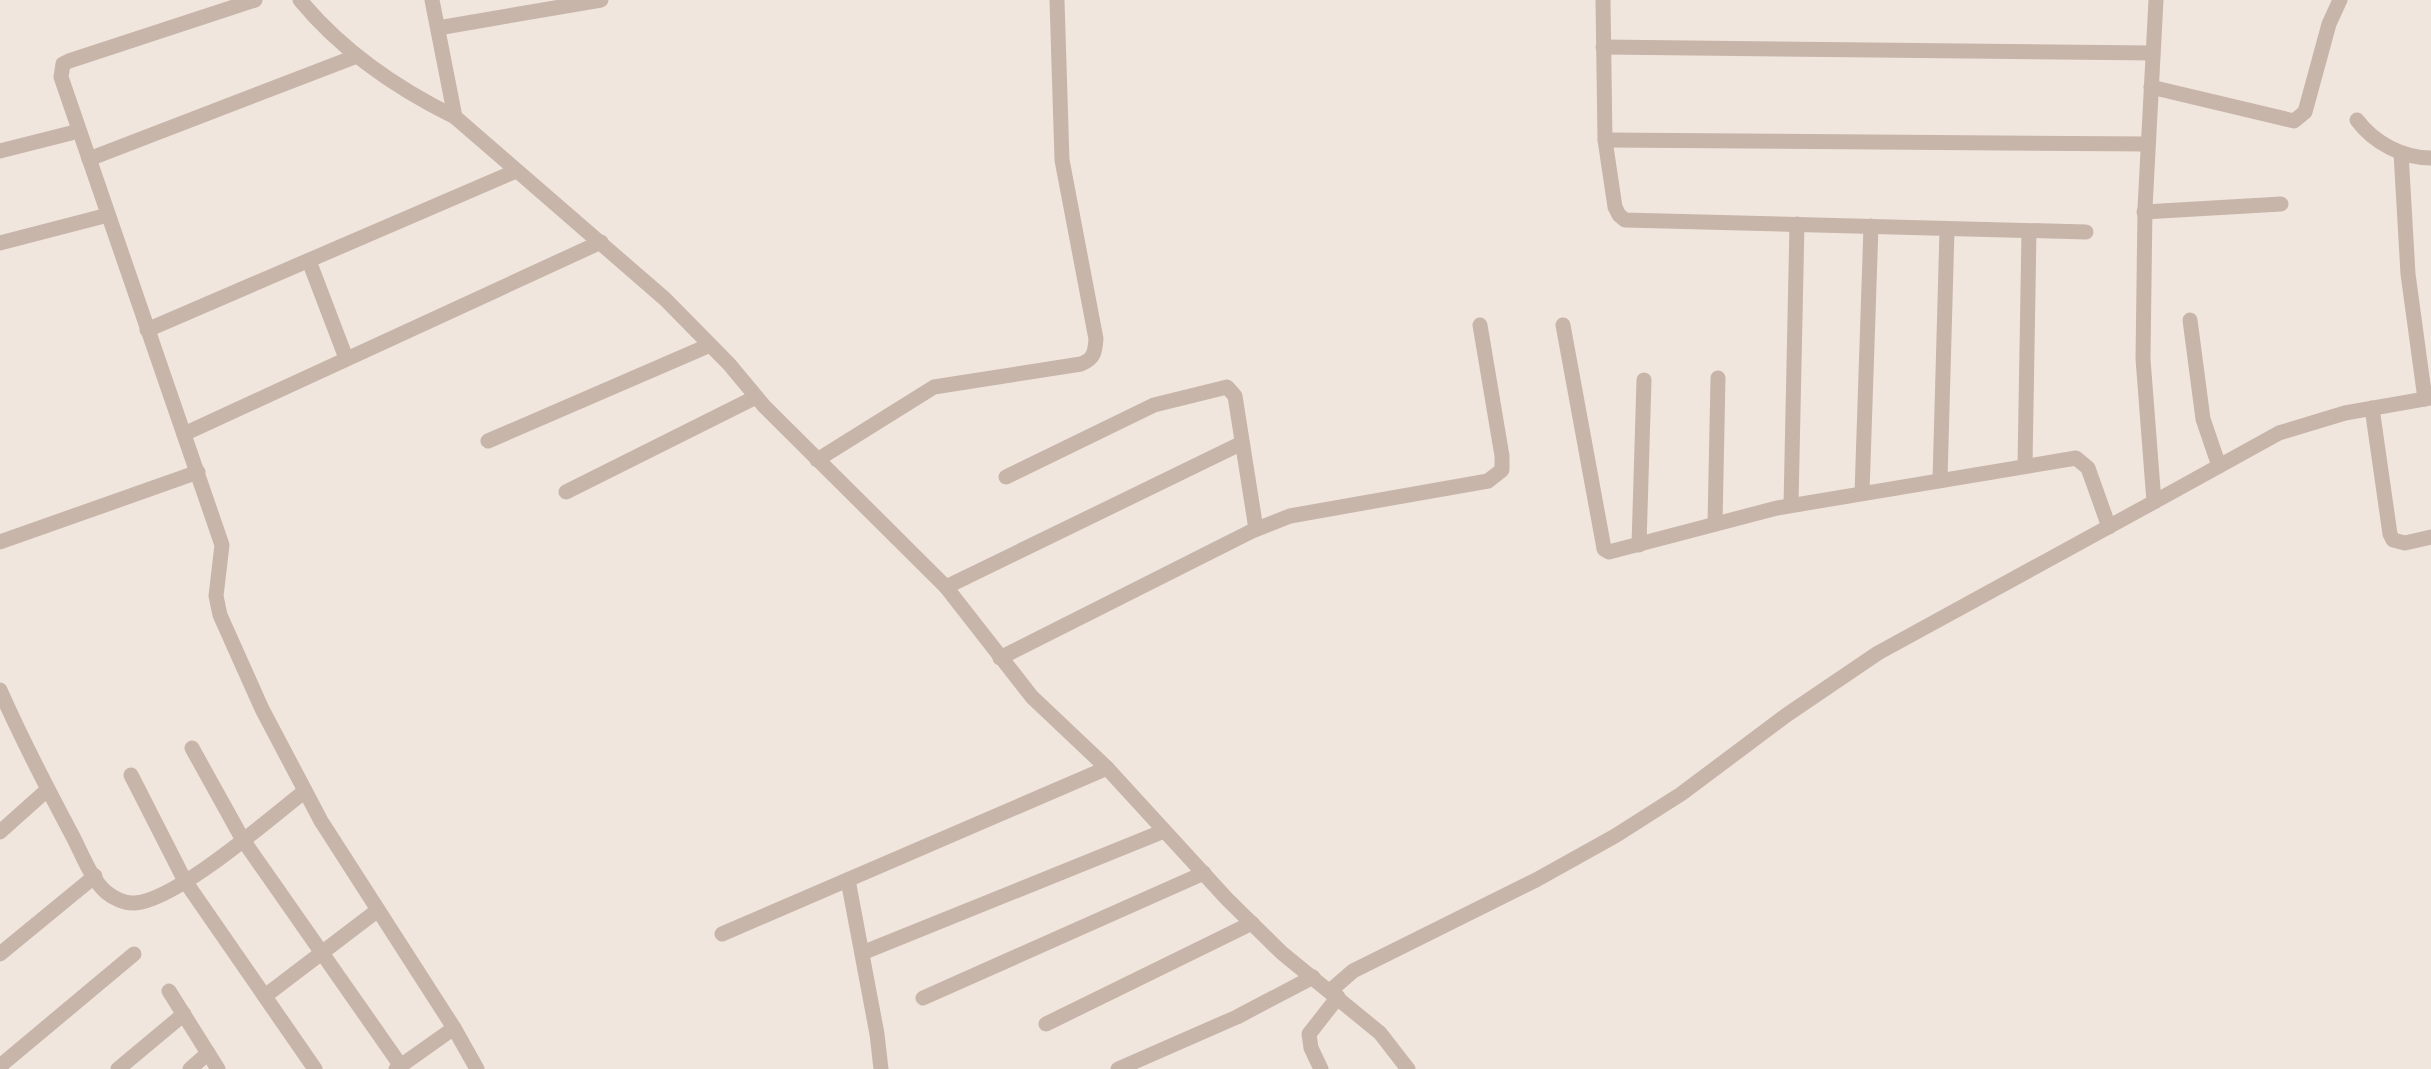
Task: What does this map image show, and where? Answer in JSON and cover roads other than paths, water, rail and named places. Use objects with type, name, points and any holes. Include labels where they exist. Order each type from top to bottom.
[{"type":"street","points":[[255,0],[63,64],[61,77],[222,545],[216,596],[220,615],[262,709],[305,791],[454,1028],[477,1069]]},
{"type":"street","points":[[300,0],[315,18],[357,56],[413,96],[455,117],[665,299],[817,460],[946,587],[1032,697],[1107,768],[1164,831],[1282,953],[1380,1033],[1408,1069]]},
{"type":"street","points":[[432,0],[455,117]]},
{"type":"street","points":[[438,28],[601,0]]},
{"type":"street","points":[[817,460],[934,387],[1081,364],[1089,361],[1095,352],[1096,339],[1062,160],[1057,0]]},
{"type":"street","points":[[1603,0],[1605,140],[1615,207],[1619,215],[1626,220],[2086,232]]},
{"type":"street","points":[[2154,502],[2143,359],[2144,212],[2156,0]]},
{"type":"street","points":[[2151,87],[2294,122],[2305,112],[2329,24],[2340,0]]},
{"type":"street","points":[[1603,47],[2153,53]]},
{"type":"street","points":[[89,159],[357,56]]},
{"type":"street","points":[[2357,120],[2370,134],[2401,153],[2431,158]]},
{"type":"street","points":[[0,151],[79,131]]},
{"type":"street","points":[[1605,140],[2148,144]]},
{"type":"street","points":[[1321,1069],[1311,1048],[1308,1035],[1334,994],[1361,966],[1536,880],[1615,836],[1681,794],[1788,714],[1878,653],[2279,433],[2345,413],[2428,398],[2408,274],[2401,153]]},
{"type":"street","points":[[147,330],[516,171]]},
{"type":"street","points":[[2144,212],[2281,204]]},
{"type":"street","points":[[0,243],[108,215]]},
{"type":"street","points":[[1791,505],[1797,224]]},
{"type":"street","points":[[1862,493],[1870,226]]},
{"type":"street","points":[[1940,480],[1947,230]]},
{"type":"street","points":[[2025,465],[2029,232]]},
{"type":"street","points":[[184,434],[601,243]]},
{"type":"street","points":[[309,261],[346,358]]},
{"type":"street","points":[[2190,320],[2204,418],[2219,466]]},
{"type":"street","points":[[1000,658],[1256,530],[1290,516],[1488,481],[1496,476],[1502,471],[1502,456],[1480,325]]},
{"type":"street","points":[[1563,325],[1604,549],[1615,552],[1791,505],[2076,458],[2083,462],[2109,527]]},
{"type":"street","points":[[488,441],[710,345]]},
{"type":"street","points":[[1715,524],[1718,378]]},
{"type":"street","points":[[1639,545],[1644,380]]},
{"type":"street","points":[[1006,477],[1154,405],[1227,387],[1235,396],[1256,530]]},
{"type":"street","points":[[566,492],[756,397]]},
{"type":"street","points":[[2372,408],[2390,534],[2393,540],[2405,543],[2431,537]]},
{"type":"street","points":[[946,587],[1242,443]]},
{"type":"street","points":[[0,542],[198,472]]},
{"type":"street","points":[[0,690],[4,712],[95,876],[105,891],[119,900],[132,904],[155,900],[243,840],[305,791]]},
{"type":"street","points":[[192,748],[243,840],[398,1067],[454,1028]]},
{"type":"street","points":[[722,934],[1107,768]]},
{"type":"street","points":[[131,775],[185,881],[315,1069]]},
{"type":"street","points":[[0,832],[47,790]]},
{"type":"street","points":[[862,952],[1164,831]]},
{"type":"street","points":[[923,998],[1204,873]]},
{"type":"street","points":[[0,954],[95,876]]},
{"type":"street","points":[[848,880],[878,1034],[881,1069]]},
{"type":"street","points":[[265,996],[378,910]]},
{"type":"street","points":[[1046,1024],[1252,923]]},
{"type":"street","points":[[0,1066],[134,954]]},
{"type":"street","points":[[1118,1069],[1237,1017],[1313,977]]},
{"type":"street","points":[[169,991],[218,1069]]},
{"type":"street","points":[[118,1069],[183,1014]]},
{"type":"street","points":[[190,1069],[208,1053]]}]
